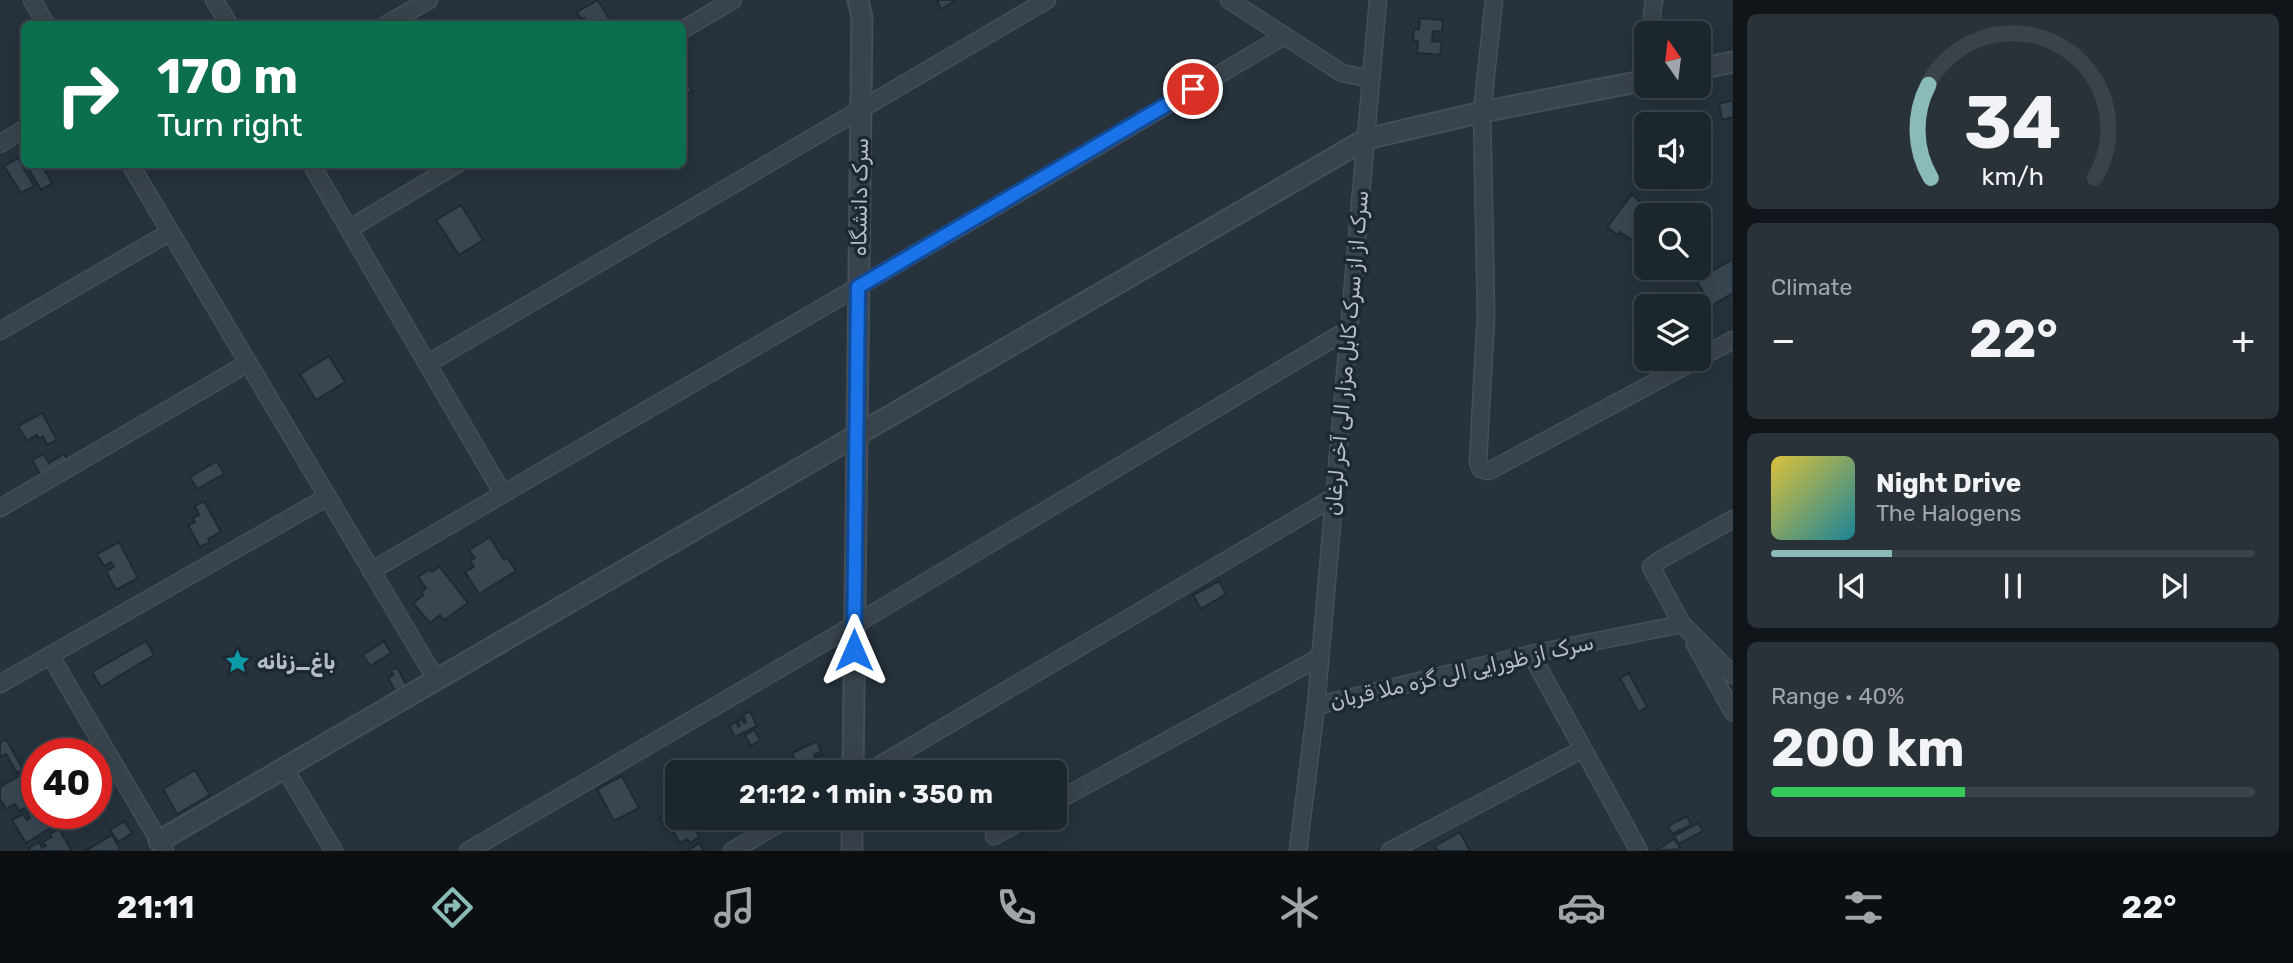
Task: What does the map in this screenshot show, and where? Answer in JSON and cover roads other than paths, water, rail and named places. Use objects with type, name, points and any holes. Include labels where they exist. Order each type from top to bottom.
[{"type":"street","points":[[32,0],[44,21]]},
{"type":"street","points":[[214,0],[227,21]]},
{"type":"street","points":[[392,21],[429,0]]},
{"type":"street","points":[[686,28],[733,0]]},
{"type":"street","name":"سرک دانشگاه","points":[[853,760],[862,18],[858,0]]},
{"type":"street","points":[[427,364],[1047,0]]},
{"type":"street","points":[[1229,0],[1342,73],[1371,79]]},
{"type":"street","name":"سرک از از سرک کابل مزار الی آخر لرغان","points":[[1316,706],[1378,0]]},
{"type":"street","points":[[1494,0],[1482,113],[1486,315],[1479,462],[1481,469],[1489,471],[1675,371]]},
{"type":"street","points":[[1651,21],[1654,0]]},
{"type":"street","points":[[371,571],[1284,36]]},
{"type":"street","points":[[1712,66],[1733,62]]},
{"type":"street","points":[[50,655],[162,846],[285,769],[1366,139],[1634,78]]},
{"type":"street","points":[[0,144],[21,131]]},
{"type":"street","points":[[132,168],[437,681]]},
{"type":"street","points":[[313,168],[503,494]]},
{"type":"street","points":[[349,229],[450,168]]},
{"type":"street","points":[[0,331],[170,232]]},
{"type":"street","points":[[468,851],[854,625],[1349,329]]},
{"type":"street","points":[[1711,352],[1733,340]]},
{"type":"street","points":[[0,508],[248,363]]},
{"type":"street","points":[[0,684],[327,497]]},
{"type":"street","points":[[888,760],[1334,497]]},
{"type":"street","points":[[1733,519],[1651,567],[1733,712]]},
{"type":"street","points":[[1686,629],[1733,675]]},
{"type":"street","name":"سرک از ظورایی الی گزه ملا قربان","points":[[1298,851],[1316,706],[1531,654],[1686,629]]},
{"type":"street","points":[[1531,654],[1639,851]]},
{"type":"street","points":[[1067,795],[1320,657]]},
{"type":"street","points":[[1390,851],[1583,749]]},
{"type":"street","points":[[285,769],[334,851]]},
{"type":"street","points":[[732,851],[768,830]]},
{"type":"street","points":[[852,830],[852,851]]},
{"type":"street","points":[[994,836],[1005,830]]},
{"type":"place","name":"باغ_زنانه","points":[[237,662]]}]
